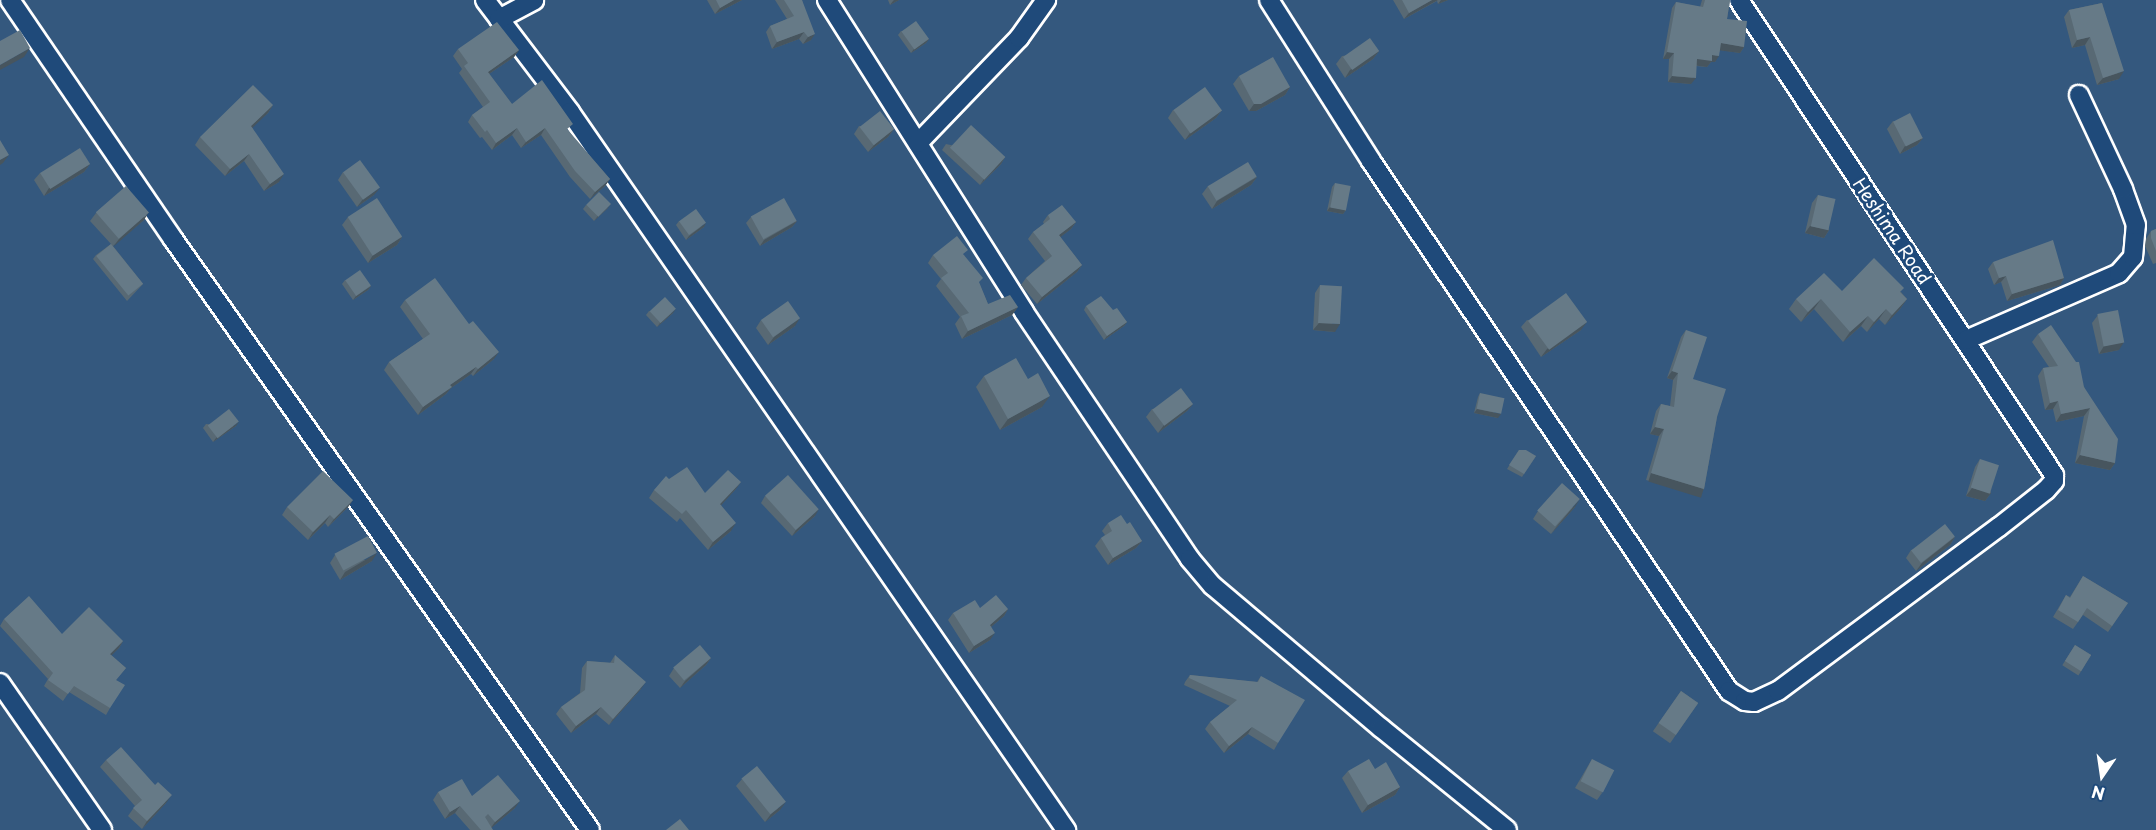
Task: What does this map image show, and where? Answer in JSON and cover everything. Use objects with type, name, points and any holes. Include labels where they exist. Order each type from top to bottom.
[{"type":"street","points":[[9,0],[173,239],[590,830]]},
{"type":"street","points":[[485,0],[570,112],[1066,830]]},
{"type":"street","points":[[499,19],[534,0]]},
{"type":"street","points":[[828,0],[1024,312],[1190,559],[1222,593],[1381,728],[1507,830]]},
{"type":"street","points":[[918,143],[1019,38],[1046,0]]},
{"type":"street","name":"Heshima Road","points":[[1269,0],[1371,161],[1729,691],[1737,697],[1754,702],[1778,691],[1999,527],[2054,481],[2054,475],[1739,0]]},
{"type":"street","points":[[1966,340],[2119,273],[2133,257],[2136,225],[2123,189],[2079,95]]},
{"type":"street","points":[[0,683],[102,830]]},
{"type":"building","points":[[716,0],[734,0],[720,8]]},
{"type":"building","points":[[784,0],[802,0],[815,34],[808,37],[804,32],[777,42],[770,26],[794,16]]},
{"type":"building","points":[[1402,0],[1432,0],[1409,13]]},
{"type":"building","points":[[1705,0],[1730,0],[1727,19],[1747,21],[1744,47],[1721,43],[1719,56],[1712,55],[1712,61],[1697,59],[1696,78],[1672,76],[1674,53],[1667,52],[1676,2],[1703,7]]},
{"type":"building","points":[[2102,3],[2124,71],[2103,78],[2090,37],[2077,40],[2069,10]]},
{"type":"building","points":[[916,21],[929,39],[914,49],[901,32]]},
{"type":"building","points":[[497,22],[519,50],[488,72],[512,104],[542,80],[573,124],[567,129],[610,179],[595,192],[575,171],[545,128],[526,142],[517,128],[496,143],[472,115],[490,102],[464,66],[468,63],[458,49]]},
{"type":"building","points":[[20,30],[30,48],[0,65],[0,41]]},
{"type":"building","points":[[1370,38],[1379,51],[1352,70],[1343,57]]},
{"type":"building","points":[[1273,57],[1290,87],[1261,104],[1254,104],[1239,76]]},
{"type":"building","points":[[253,85],[273,105],[251,126],[284,174],[270,184],[249,154],[230,169],[200,137]]},
{"type":"building","points":[[1205,87],[1222,110],[1190,133],[1173,110]]},
{"type":"building","points":[[880,111],[894,129],[874,145],[860,127]]},
{"type":"building","points":[[1910,113],[1923,138],[1906,147],[1893,122]]},
{"type":"building","points":[[971,125],[1005,157],[984,180],[950,148]]},
{"type":"building","points":[[0,140],[9,155],[0,160]]},
{"type":"building","points":[[80,148],[90,164],[50,189],[40,173]]},
{"type":"building","points":[[360,160],[380,188],[363,200],[343,172]]},
{"type":"building","points":[[1248,162],[1257,177],[1216,201],[1208,186]]},
{"type":"building","points":[[1335,183],[1351,186],[1346,211],[1330,208]]},
{"type":"building","points":[[126,186],[149,212],[119,239],[96,212]]},
{"type":"building","points":[[599,192],[611,204],[598,217],[586,205]]},
{"type":"building","points":[[1818,195],[1836,199],[1828,230],[1811,226]]},
{"type":"building","points":[[377,198],[402,237],[373,256],[348,217]]},
{"type":"building","points":[[784,198],[797,221],[763,239],[751,216]]},
{"type":"building","points":[[1062,205],[1076,222],[1059,235],[1082,265],[1042,297],[1026,278],[1052,256],[1033,232],[1050,219],[1048,215]]},
{"type":"building","points":[[696,209],[706,223],[689,235],[679,221]]},
{"type":"building","points":[[2156,229],[2156,251],[2151,231]]},
{"type":"building","points":[[957,236],[968,250],[963,254],[983,278],[979,282],[988,304],[1010,295],[1018,307],[968,331],[961,316],[969,313],[941,278],[948,273],[933,255]]},
{"type":"building","points":[[2053,240],[2064,278],[2012,294],[2006,276],[1999,278],[1993,262]]},
{"type":"building","points":[[111,244],[143,284],[128,296],[96,256]]},
{"type":"building","points":[[1874,258],[1904,288],[1900,292],[1907,299],[1892,315],[1886,309],[1874,322],[1868,316],[1850,332],[1821,299],[1808,312],[1796,299],[1824,273],[1842,291]]},
{"type":"building","points":[[360,270],[371,286],[356,296],[345,280]]},
{"type":"building","points":[[435,278],[469,324],[473,321],[499,352],[478,369],[476,367],[450,385],[452,387],[423,407],[389,362],[430,334],[405,300]]},
{"type":"building","points":[[1320,285],[1342,286],[1340,324],[1318,323]]},
{"type":"building","points":[[1566,293],[1587,322],[1549,350],[1528,321]]},
{"type":"building","points":[[1101,296],[1113,310],[1117,308],[1127,322],[1107,336],[1086,306]]},
{"type":"building","points":[[665,297],[676,309],[661,323],[650,311]]},
{"type":"building","points":[[788,301],[800,318],[773,337],[761,320]]},
{"type":"building","points":[[2118,310],[2124,342],[2104,346],[2097,314]]},
{"type":"building","points":[[2051,325],[2076,362],[2079,362],[2084,387],[2118,439],[2115,463],[2080,455],[2090,408],[2061,414],[2058,401],[2050,403],[2043,368],[2058,366],[2038,334]]},
{"type":"building","points":[[1686,330],[1707,337],[1693,379],[1726,389],[1717,417],[1704,489],[1651,473],[1664,429],[1655,427],[1661,404],[1674,407],[1678,373],[1672,371]]},
{"type":"building","points":[[1016,358],[1028,379],[1038,373],[1050,396],[1008,419],[984,376]]},
{"type":"building","points":[[1181,388],[1193,404],[1164,426],[1152,410]]},
{"type":"building","points":[[1480,393],[1504,398],[1501,414],[1477,409]]},
{"type":"building","points":[[229,409],[239,422],[218,438],[208,426]]},
{"type":"building","points":[[1519,450],[1526,450],[1536,456],[1524,474],[1509,465]]},
{"type":"building","points":[[1980,459],[1999,465],[1990,494],[1971,488]]},
{"type":"building","points":[[687,467],[705,493],[728,470],[741,482],[720,504],[736,523],[713,542],[686,510],[682,514],[654,490],[666,476],[669,479]]},
{"type":"building","points":[[323,471],[353,500],[334,519],[330,515],[313,532],[287,507]]},
{"type":"building","points":[[788,475],[819,509],[796,530],[765,496]]},
{"type":"building","points":[[1562,483],[1580,499],[1555,527],[1537,510]]},
{"type":"building","points":[[1121,515],[1127,524],[1130,522],[1142,541],[1113,558],[1101,538],[1112,531],[1108,523]]},
{"type":"building","points":[[1945,524],[1955,537],[1921,563],[1911,550]]},
{"type":"building","points":[[368,536],[377,553],[343,571],[334,554]]},
{"type":"building","points":[[2083,576],[2128,603],[2112,626],[2087,608],[2078,622],[2058,610],[2066,595],[2070,598]]},
{"type":"building","points":[[996,595],[1008,609],[990,625],[995,633],[974,646],[953,613],[975,600],[980,608]]},
{"type":"building","points":[[29,596],[62,634],[89,607],[123,641],[110,654],[126,668],[116,680],[125,685],[110,708],[74,686],[68,694],[48,680],[53,673],[4,619]]},
{"type":"building","points":[[700,645],[711,658],[684,681],[673,667]]},
{"type":"building","points":[[2075,645],[2091,655],[2081,671],[2065,661]]},
{"type":"building","points":[[615,655],[646,682],[613,719],[601,707],[576,726],[561,707],[585,690],[587,661],[614,663]]},
{"type":"building","points":[[1190,675],[1258,682],[1261,676],[1305,700],[1278,743],[1252,727],[1229,746],[1210,722],[1237,700],[1189,678]]},
{"type":"building","points":[[1681,691],[1698,703],[1676,735],[1659,723]]},
{"type":"building","points":[[121,747],[155,785],[158,782],[172,795],[147,821],[133,808],[142,800],[106,760]]},
{"type":"building","points":[[1369,759],[1375,769],[1386,762],[1400,787],[1368,805],[1348,771]]},
{"type":"building","points":[[1592,759],[1614,770],[1603,793],[1581,781]]},
{"type":"building","points":[[757,766],[786,802],[770,814],[741,779]]},
{"type":"building","points":[[498,775],[520,801],[495,822],[488,814],[485,817],[493,830],[481,830],[460,806],[450,812],[438,792],[462,779],[472,796]]},
{"type":"building","points":[[680,819],[689,830],[666,830]]}]
